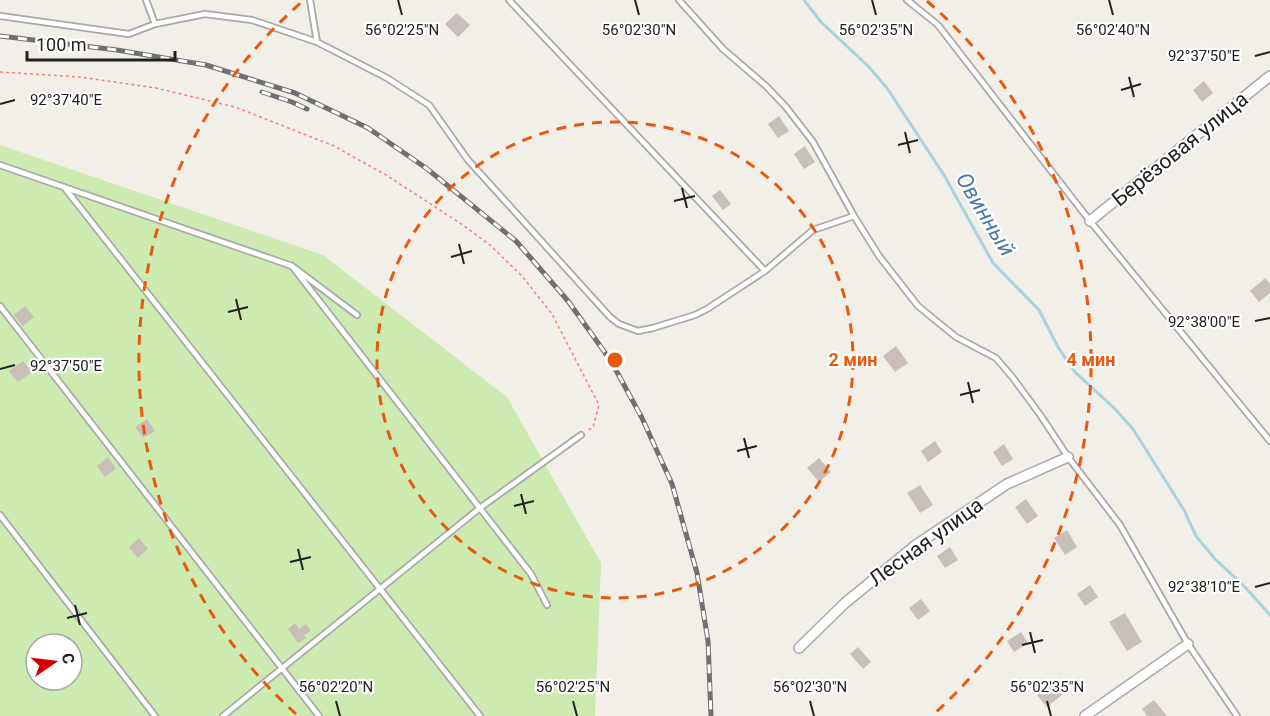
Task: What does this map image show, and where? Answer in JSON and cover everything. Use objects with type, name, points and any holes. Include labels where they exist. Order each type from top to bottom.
[{"type":"street","name":"Берёзовая улица","points":[[1090,221],[1270,76]]},
{"type":"street","name":"Лесная улица","points":[[799,648],[845,603],[916,545],[1007,484],[1068,457]]},
{"type":"street","points":[[1085,716],[1188,644]]},
{"type":"lane","points":[[146,0],[155,24]]},
{"type":"lane","points":[[310,0],[317,42]]},
{"type":"lane","points":[[509,0],[765,271]]},
{"type":"lane","points":[[679,0],[723,50],[766,86],[786,107],[813,142],[879,256],[918,306],[956,337],[996,358],[1120,525],[1188,644],[1237,716]]},
{"type":"lane","points":[[908,0],[938,25],[1090,221],[1270,441]]},
{"type":"lane","points":[[0,16],[129,34],[155,24],[205,14],[252,20],[317,42],[387,78],[429,105],[468,160],[610,317],[619,324],[638,331],[707,309],[765,271],[813,230],[854,216]]},
{"type":"lane","points":[[0,165],[292,266],[357,315]]},
{"type":"lane","points":[[64,187],[480,716]]},
{"type":"lane","points":[[292,266],[531,574],[547,605]]},
{"type":"lane","points":[[0,306],[319,716]]},
{"type":"lane","points":[[223,716],[480,508],[581,435]]},
{"type":"lane","points":[[0,515],[155,716]]},
{"type":"path","points":[[0,72],[80,77],[145,87],[235,107],[334,146],[386,175],[490,245],[522,276],[552,314],[599,405],[593,427],[581,435]]},
{"type":"green space","points":[[0,145],[323,255],[507,397],[601,563],[595,716],[0,716]]},
{"type":"building","points":[[457,13],[470,25],[458,37],[445,24]]},
{"type":"building","points":[[1204,81],[1213,93],[1202,102],[1193,90]]},
{"type":"building","points":[[779,116],[789,131],[778,138],[768,124]]},
{"type":"building","points":[[805,146],[815,162],[804,169],[794,154]]},
{"type":"building","points":[[720,190],[731,204],[723,210],[712,196]]},
{"type":"building","points":[[1265,278],[1270,284],[1270,293],[1259,302],[1250,291]]},
{"type":"building","points":[[25,306],[34,317],[23,326],[14,315]]},
{"type":"building","points":[[896,346],[908,363],[895,372],[883,356]]},
{"type":"building","points":[[23,361],[32,372],[18,382],[9,371]]},
{"type":"building","points":[[147,419],[155,431],[143,438],[135,427]]},
{"type":"building","points":[[935,441],[942,452],[928,462],[921,451]]},
{"type":"building","points":[[1004,444],[1013,459],[1002,466],[993,452]]},
{"type":"building","points":[[108,457],[116,469],[105,477],[97,466]]},
{"type":"building","points":[[819,458],[831,472],[819,482],[807,468]]},
{"type":"building","points":[[920,485],[933,505],[920,513],[907,493]]},
{"type":"building","points":[[1026,499],[1038,516],[1027,524],[1015,507]]},
{"type":"building","points":[[1067,530],[1077,547],[1065,555],[1054,538]]},
{"type":"building","points":[[139,538],[148,549],[138,558],[129,547]]},
{"type":"building","points":[[950,547],[958,560],[945,568],[937,556]]},
{"type":"building","points":[[1090,585],[1098,597],[1085,606],[1077,594]]},
{"type":"building","points":[[921,599],[930,611],[918,620],[909,608]]},
{"type":"building","points":[[1125,613],[1142,642],[1127,651],[1109,622]]},
{"type":"building","points":[[295,623],[299,629],[306,624],[311,631],[304,635],[306,638],[298,643],[288,629]]},
{"type":"building","points":[[1021,632],[1028,643],[1014,652],[1007,641]]},
{"type":"building","points":[[858,647],[871,662],[863,669],[850,654]]},
{"type":"building","points":[[1052,683],[1062,695],[1047,707],[1037,695]]},
{"type":"building","points":[[1154,700],[1167,716],[1147,716],[1142,709]]},
{"type":"waterway","name":"Овинный","points":[[804,0],[821,22],[868,66],[887,88],[944,175],[993,263],[1039,310],[1058,347],[1075,372],[1133,429],[1184,510],[1196,536],[1215,559],[1270,615]]},
{"type":"railway","points":[[0,36],[117,50],[206,65],[295,93],[368,128],[426,168],[516,241],[568,301],[611,361],[642,418],[672,484],[697,573],[708,641],[711,716]]},
{"type":"railway","points":[[262,92],[307,109]]}]
